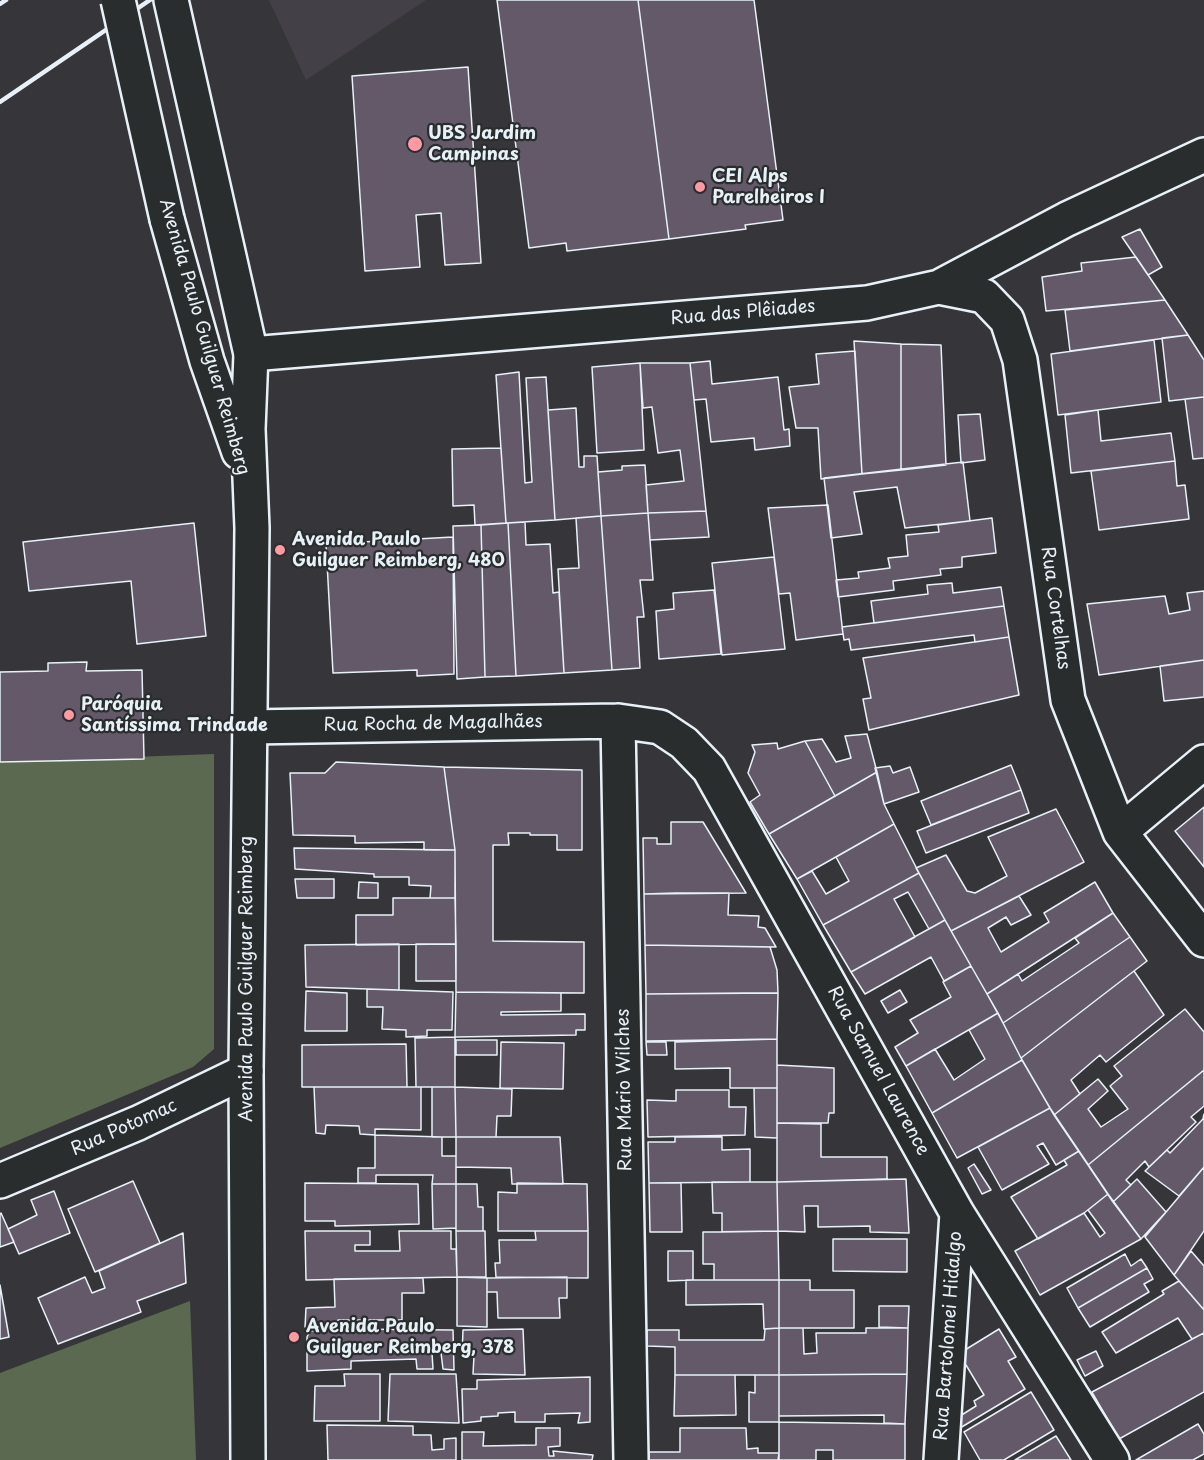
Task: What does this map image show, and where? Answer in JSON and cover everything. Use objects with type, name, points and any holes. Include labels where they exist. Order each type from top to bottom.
[{"type":"street","name":"Avenida Paulo Guilguer Reimberg","points":[[118,0],[167,219],[207,361],[233,430],[250,498]]},
{"type":"street","name":"Avenida Paulo Guilguer Reimberg","points":[[171,0],[251,354],[248,429],[250,498],[246,1071],[248,1460]]},
{"type":"street","name":"Rua das Plêiades","points":[[207,361],[251,354],[867,303],[939,287],[1067,219],[1204,155]]},
{"type":"street","name":"Rua Cortelhas","points":[[939,287],[984,296],[1006,320],[1017,350],[1068,700],[1120,832],[1204,940]]},
{"type":"street","name":"Rua Rocha de Magalhães","points":[[249,727],[618,721]]},
{"type":"street","name":"Rua Samuel Laurence","points":[[618,721],[660,727],[684,742],[709,769],[957,1213],[1112,1460]]},
{"type":"street","name":"Rua Mário Wilches","points":[[618,721],[631,1460]]},
{"type":"street","points":[[1120,832],[1204,762]]},
{"type":"street","name":"Rua Potomac","points":[[0,1181],[138,1123],[246,1071]]},
{"type":"street","name":"Rua Bartolomei Hidalgo","points":[[941,1460],[957,1213]]},
{"type":"shaded area","points":[[269,0],[426,0],[306,80]]},
{"type":"green space","points":[[214,754],[214,1049],[193,1067],[0,1148],[0,762]]},
{"type":"green space","points":[[190,1301],[196,1460],[0,1460],[0,1373]]},
{"type":"building","points":[[497,0],[638,0],[669,239],[567,251],[566,243],[529,248]]},
{"type":"building","points":[[638,0],[754,0],[783,220],[745,225],[746,229],[669,239]]},
{"type":"building","name":"UBS Jardim Campinas","points":[[468,67],[481,263],[445,265],[441,213],[416,215],[420,267],[365,271],[352,76]]},
{"type":"building","points":[[1140,229],[1162,267],[1148,275],[1122,237]]},
{"type":"building","points":[[1136,257],[1165,300],[1046,311],[1042,277],[1082,271],[1081,263]]},
{"type":"building","points":[[1165,300],[1188,335],[1070,351],[1065,310]]},
{"type":"building","points":[[1188,335],[1204,360],[1204,397],[1169,401],[1162,338]]},
{"type":"building","points":[[1154,340],[1161,402],[1058,415],[1051,354]]},
{"type":"building","points":[[854,341],[901,344],[901,470],[862,474]]},
{"type":"building","points":[[901,344],[941,345],[946,465],[901,470]]},
{"type":"building","points":[[855,351],[862,474],[821,479],[818,428],[796,428],[789,387],[819,384],[816,354]]},
{"type":"building","points":[[710,361],[712,384],[778,377],[784,430],[789,429],[790,446],[755,450],[754,438],[711,442],[706,399],[694,400],[690,363]]},
{"type":"building","points":[[640,363],[690,363],[706,511],[648,513],[646,485],[684,481],[680,450],[658,453],[652,407],[643,408]]},
{"type":"building","points":[[640,363],[644,450],[597,453],[592,367]]},
{"type":"building","points":[[519,372],[525,483],[532,482],[526,378],[546,377],[555,520],[506,523],[496,375]]},
{"type":"building","points":[[1204,397],[1204,458],[1193,459],[1185,399]]},
{"type":"building","points":[[576,408],[579,467],[584,467],[584,456],[597,456],[601,516],[555,520],[548,410]]},
{"type":"building","points":[[1098,410],[1101,441],[1171,433],[1175,461],[1071,473],[1065,415]]},
{"type":"building","points":[[980,414],[985,460],[961,463],[958,415]]},
{"type":"building","points":[[501,448],[506,523],[475,525],[474,505],[453,506],[452,449]]},
{"type":"building","points":[[1175,461],[1177,486],[1185,485],[1189,519],[1099,530],[1091,471]]},
{"type":"building","points":[[963,462],[970,521],[905,528],[897,487],[854,492],[862,534],[831,538],[824,478]]},
{"type":"building","points":[[645,465],[648,513],[601,516],[598,472],[622,470],[622,466]]},
{"type":"building","points":[[828,505],[843,634],[796,640],[790,593],[779,594],[768,508]]},
{"type":"building","points":[[706,511],[709,537],[650,540],[648,513]]},
{"type":"building","points":[[648,513],[653,580],[640,580],[644,617],[637,617],[640,668],[612,670],[601,516]]},
{"type":"building","points":[[601,516],[612,670],[564,673],[558,569],[579,568],[576,518]]},
{"type":"building","points":[[992,518],[996,553],[962,557],[962,567],[940,569],[941,575],[893,581],[894,590],[838,597],[836,580],[859,578],[858,572],[890,568],[888,558],[908,556],[906,535],[939,532],[938,525]]},
{"type":"building","points":[[525,522],[526,545],[550,544],[553,593],[559,592],[564,673],[516,676],[508,523]]},
{"type":"building","points":[[194,523],[206,636],[137,644],[131,581],[29,591],[23,542]]},
{"type":"building","points":[[508,523],[516,676],[485,677],[481,525]]},
{"type":"building","points":[[481,525],[485,677],[457,679],[453,526]]},
{"type":"building","points":[[453,537],[454,674],[417,676],[417,670],[333,673],[326,544]]},
{"type":"building","points":[[774,557],[785,649],[722,655],[712,563]]},
{"type":"building","points":[[952,583],[953,593],[1001,587],[1004,606],[874,623],[871,601],[928,594],[927,585]]},
{"type":"building","points":[[714,590],[721,654],[659,659],[656,611],[674,609],[673,593]]},
{"type":"building","points":[[1204,591],[1204,660],[1099,675],[1087,604],[1165,596],[1169,614],[1190,610],[1187,593]]},
{"type":"building","points":[[1004,606],[1009,637],[975,642],[974,635],[851,650],[849,639],[844,640],[842,627]]},
{"type":"building","points":[[1009,637],[1019,695],[869,730],[863,699],[871,698],[863,658]]},
{"type":"building","points":[[1204,660],[1204,697],[1164,701],[1160,666]]},
{"type":"building","points":[[87,662],[86,671],[142,670],[144,759],[0,762],[0,672],[48,671],[48,663]]},
{"type":"building","points":[[867,734],[877,772],[835,796],[805,741],[822,739],[836,762],[851,758],[845,736]]},
{"type":"building","points":[[805,741],[835,796],[769,834],[750,802],[760,795],[748,773],[755,752],[752,745],[777,743],[778,749]]},
{"type":"building","points":[[336,762],[444,767],[455,850],[424,850],[424,842],[355,843],[355,836],[293,835],[290,773],[325,773]]},
{"type":"building","points":[[1011,765],[1021,790],[931,825],[921,801]]},
{"type":"building","points":[[890,766],[893,773],[910,767],[919,792],[884,804],[875,768]]},
{"type":"building","points":[[444,767],[582,770],[582,850],[557,850],[557,835],[530,835],[530,833],[508,833],[509,845],[493,845],[493,941],[584,942],[584,993],[456,992],[455,850]]},
{"type":"building","points":[[877,772],[884,804],[894,824],[797,879],[769,834]]},
{"type":"building","points":[[1021,790],[1029,813],[926,853],[917,831]]},
{"type":"building","points":[[1204,807],[1204,867],[1175,831]]},
{"type":"building","points":[[1056,809],[1084,862],[951,931],[916,868],[946,855],[967,891],[975,893],[1007,876],[988,837]]},
{"type":"building","points":[[671,822],[703,822],[746,893],[644,894],[643,838],[657,838],[657,844],[671,844]]},
{"type":"building","points":[[894,824],[919,873],[823,925],[797,879],[812,871],[826,894],[849,881],[836,857]]},
{"type":"building","points":[[294,848],[455,850],[455,898],[430,898],[431,886],[409,885],[409,877],[374,877],[374,874],[295,869]]},
{"type":"building","points":[[919,873],[945,920],[929,929],[908,892],[894,899],[915,937],[851,972],[823,925]]},
{"type":"building","points":[[295,879],[334,879],[334,898],[297,898]]},
{"type":"building","points":[[359,882],[378,883],[378,898],[358,898]]},
{"type":"building","points":[[1095,882],[1113,913],[987,994],[951,931],[1019,896],[1031,915],[1011,925],[1006,917],[988,928],[1001,952],[1049,922],[1044,913]]},
{"type":"building","points":[[729,893],[728,915],[759,916],[758,927],[765,928],[776,947],[645,945],[644,894]]},
{"type":"building","points":[[393,898],[455,898],[456,944],[356,945],[356,915],[393,915]]},
{"type":"building","points":[[1113,913],[1130,937],[1003,1023],[987,994],[1018,974],[1022,981],[1079,943],[1075,938]]},
{"type":"building","points":[[945,920],[971,966],[944,981],[931,957],[865,994],[851,972]]},
{"type":"building","points":[[1130,937],[1147,961],[1021,1058],[1003,1023]]},
{"type":"building","points":[[399,944],[399,990],[306,987],[305,945]]},
{"type":"building","points":[[416,944],[456,944],[456,981],[416,981]]},
{"type":"building","points":[[645,945],[770,947],[777,970],[778,993],[646,994]]},
{"type":"building","points":[[971,966],[998,1013],[906,1066],[895,1047],[918,1033],[910,1020],[951,997],[943,982]]},
{"type":"building","points":[[1134,971],[1164,1015],[1106,1062],[1100,1055],[1071,1080],[1080,1094],[1054,1115],[1021,1058]]},
{"type":"building","points":[[367,989],[453,992],[452,1030],[427,1030],[427,1036],[406,1037],[406,1030],[382,1029],[383,1007],[367,1007]]},
{"type":"building","points":[[900,990],[907,1002],[888,1013],[881,1001]]},
{"type":"building","points":[[306,991],[347,993],[347,1031],[305,1031]]},
{"type":"building","points":[[456,992],[561,993],[561,1011],[501,1012],[501,1015],[585,1014],[585,1030],[576,1030],[576,1035],[455,1037]]},
{"type":"building","points":[[778,993],[777,1039],[646,1041],[646,994]]},
{"type":"building","points":[[1185,1009],[1204,1032],[1204,1070],[1088,1165],[1054,1115],[1098,1079],[1108,1091],[1088,1109],[1101,1127],[1128,1109],[1110,1086],[1122,1076],[1114,1066]]},
{"type":"building","points":[[998,1013],[1022,1060],[932,1113],[906,1066],[935,1049],[954,1080],[985,1059],[969,1030]]},
{"type":"building","points":[[455,1037],[455,1087],[416,1087],[415,1038]]},
{"type":"building","points":[[777,1039],[777,1088],[730,1088],[730,1068],[675,1069],[675,1042]]},
{"type":"building","points":[[456,1040],[497,1040],[497,1055],[456,1055]]},
{"type":"building","points":[[501,1042],[564,1043],[563,1089],[500,1088]]},
{"type":"building","points":[[646,1042],[666,1042],[667,1055],[647,1055]]},
{"type":"building","points":[[406,1044],[407,1087],[302,1087],[302,1045]]},
{"type":"building","points":[[1022,1060],[1050,1108],[957,1158],[932,1113]]},
{"type":"building","points":[[777,1065],[834,1068],[834,1113],[829,1113],[828,1123],[777,1123]]},
{"type":"building","points":[[1204,1070],[1204,1106],[1191,1117],[1196,1122],[1149,1167],[1145,1161],[1126,1180],[1131,1185],[1113,1202],[1088,1165]]},
{"type":"building","points":[[314,1087],[421,1087],[421,1130],[375,1129],[375,1135],[360,1134],[359,1126],[326,1125],[325,1134],[316,1133]]},
{"type":"building","points":[[432,1087],[455,1087],[456,1137],[432,1137]]},
{"type":"building","points":[[455,1087],[512,1089],[511,1116],[497,1116],[496,1137],[456,1137]]},
{"type":"building","points":[[754,1088],[777,1088],[777,1138],[755,1137]]},
{"type":"building","points":[[676,1090],[729,1090],[729,1107],[746,1107],[745,1135],[648,1137],[647,1100],[676,1101]]},
{"type":"building","points":[[1050,1108],[1079,1151],[1056,1165],[1043,1143],[1037,1146],[1049,1164],[1002,1190],[978,1147]]},
{"type":"building","points":[[1204,1114],[1204,1167],[1179,1196],[1145,1171],[1167,1150],[1170,1153],[1203,1119]]},
{"type":"building","points":[[777,1123],[821,1124],[821,1157],[887,1157],[887,1179],[777,1182]]},
{"type":"building","points":[[375,1135],[442,1137],[442,1156],[456,1156],[456,1184],[432,1184],[433,1175],[376,1175],[376,1183],[358,1183],[358,1168],[375,1168]]},
{"type":"building","points":[[456,1137],[560,1137],[563,1184],[512,1184],[511,1168],[456,1167]]},
{"type":"building","points":[[675,1137],[722,1137],[722,1150],[750,1149],[750,1182],[649,1183],[648,1142],[675,1142]]},
{"type":"building","points":[[1079,1151],[1108,1194],[1084,1213],[1038,1239],[1011,1197],[1067,1165],[1064,1160]]},
{"type":"building","points":[[974,1164],[991,1190],[982,1194],[968,1168]]},
{"type":"building","points":[[1204,1167],[1204,1231],[1174,1275],[1145,1237]]},
{"type":"building","points":[[906,1179],[909,1233],[870,1232],[870,1226],[818,1227],[818,1206],[804,1206],[805,1232],[778,1231],[777,1182]]},
{"type":"building","points":[[1137,1179],[1166,1212],[1141,1239],[1113,1202]]},
{"type":"building","points":[[133,1181],[160,1243],[95,1272],[68,1209]]},
{"type":"building","points":[[712,1182],[777,1182],[778,1231],[722,1232],[722,1213],[713,1213]]},
{"type":"building","points":[[305,1183],[418,1184],[419,1224],[335,1226],[335,1221],[305,1221]]},
{"type":"building","points":[[517,1183],[587,1184],[588,1231],[498,1231],[498,1192],[517,1193]]},
{"type":"building","points":[[649,1183],[681,1183],[682,1232],[650,1232]]},
{"type":"building","points":[[432,1184],[456,1184],[456,1228],[433,1229]]},
{"type":"building","points":[[456,1184],[477,1184],[478,1207],[483,1207],[483,1231],[456,1231]]},
{"type":"building","points":[[54,1191],[70,1233],[19,1254],[8,1229],[37,1215],[31,1200]]},
{"type":"building","points":[[1108,1194],[1141,1239],[1040,1295],[1015,1251],[1084,1213],[1100,1237],[1105,1233],[1088,1210]]},
{"type":"building","points":[[0,1214],[14,1242],[0,1247]]},
{"type":"building","points":[[305,1231],[370,1231],[370,1245],[355,1245],[355,1251],[400,1251],[399,1231],[451,1231],[451,1249],[456,1249],[457,1277],[306,1280]]},
{"type":"building","points":[[456,1231],[485,1231],[486,1277],[457,1277]]},
{"type":"building","points":[[535,1231],[588,1231],[588,1278],[496,1277],[495,1263],[500,1263],[499,1240],[536,1240]]},
{"type":"building","points":[[778,1231],[779,1280],[714,1280],[714,1264],[703,1264],[703,1232]]},
{"type":"building","points":[[183,1233],[186,1283],[137,1301],[141,1312],[58,1344],[38,1298],[85,1277],[92,1293],[105,1288],[99,1271]]},
{"type":"building","points":[[833,1239],[907,1239],[907,1272],[833,1271]]},
{"type":"building","points":[[668,1251],[693,1251],[693,1280],[668,1281]]},
{"type":"building","points":[[1191,1251],[1204,1266],[1204,1310],[1174,1275]]},
{"type":"building","points":[[1125,1254],[1131,1266],[1141,1259],[1147,1268],[1078,1308],[1067,1288]]},
{"type":"building","points":[[1147,1268],[1153,1279],[1144,1284],[1149,1292],[1090,1327],[1078,1308]]},
{"type":"building","points":[[457,1277],[487,1278],[487,1327],[457,1326]]},
{"type":"building","points":[[567,1277],[567,1298],[559,1298],[560,1318],[498,1318],[497,1292],[487,1292],[487,1278]]},
{"type":"building","points":[[423,1278],[424,1293],[402,1293],[402,1320],[338,1320],[338,1327],[305,1327],[306,1308],[335,1307],[334,1279]]},
{"type":"building","points":[[686,1280],[779,1280],[779,1328],[764,1329],[763,1304],[686,1305]]},
{"type":"building","points":[[779,1280],[810,1280],[810,1290],[854,1290],[854,1328],[779,1328]]},
{"type":"building","points":[[1179,1281],[1204,1310],[1204,1333],[1192,1339],[1178,1318],[1116,1353],[1102,1332],[1164,1294],[1162,1291]]},
{"type":"building","points":[[0,1285],[9,1337],[0,1339]]},
{"type":"building","points":[[879,1306],[909,1306],[908,1328],[879,1327]]},
{"type":"building","points":[[779,1328],[803,1328],[804,1354],[817,1353],[816,1333],[866,1333],[866,1328],[908,1328],[907,1374],[779,1375]]},
{"type":"building","points":[[779,1328],[779,1375],[675,1375],[675,1347],[647,1346],[647,1330],[679,1330],[679,1340],[764,1340],[765,1329]]},
{"type":"building","points":[[523,1329],[525,1375],[473,1374],[474,1356],[462,1355],[463,1330]]},
{"type":"building","points":[[999,1329],[1016,1357],[1008,1361],[1025,1389],[960,1428],[960,1416],[976,1406],[974,1401],[984,1395],[966,1365],[960,1369],[960,1353]]},
{"type":"building","points":[[453,1330],[454,1370],[443,1369],[441,1353],[432,1353],[433,1369],[417,1369],[416,1359],[351,1361],[351,1369],[307,1371],[307,1337],[310,1331]]},
{"type":"building","points":[[1204,1333],[1204,1392],[1119,1439],[1092,1392]]},
{"type":"building","points":[[1096,1351],[1103,1366],[1085,1376],[1077,1360]]},
{"type":"building","points":[[344,1374],[380,1374],[380,1421],[314,1421],[315,1386],[345,1386]]},
{"type":"building","points":[[390,1374],[456,1374],[459,1423],[388,1421]]},
{"type":"building","points":[[907,1374],[905,1424],[884,1423],[884,1415],[779,1416],[779,1375]]},
{"type":"building","points":[[675,1375],[735,1375],[736,1415],[674,1416]]},
{"type":"building","points":[[755,1375],[779,1375],[779,1422],[749,1422],[749,1392],[755,1393]]},
{"type":"building","points":[[590,1377],[590,1422],[578,1423],[580,1413],[545,1414],[545,1422],[515,1422],[515,1412],[498,1413],[498,1416],[481,1417],[481,1421],[463,1423],[462,1389],[477,1389],[477,1380]]},
{"type":"building","points":[[1031,1392],[1054,1430],[1004,1460],[980,1460],[964,1432]]},
{"type":"building","points":[[779,1422],[905,1424],[905,1460],[833,1460],[833,1450],[816,1450],[816,1460],[779,1460]]},
{"type":"building","points":[[1198,1424],[1204,1434],[1204,1454],[1193,1460],[1136,1460]]},
{"type":"building","points":[[327,1425],[413,1426],[413,1435],[431,1435],[432,1450],[444,1449],[444,1439],[456,1438],[456,1460],[328,1460]]},
{"type":"building","points":[[536,1428],[560,1428],[560,1446],[548,1447],[549,1456],[554,1456],[553,1451],[593,1455],[592,1460],[462,1460],[462,1432],[484,1432],[483,1446],[536,1445]]},
{"type":"building","points":[[680,1428],[746,1428],[747,1449],[758,1448],[758,1453],[779,1453],[778,1460],[649,1460],[649,1452],[680,1452]]},
{"type":"building","points":[[1056,1436],[1071,1460],[1015,1460]]},
{"type":"railway","points":[[0,4],[6,0]]},
{"type":"railway","points":[[0,102],[150,0]]},
{"type":"place","name":"UBS Jardim Campinas","points":[[415,144]]},
{"type":"place","name":"CEI Alps Parelheiros I","points":[[700,187]]},
{"type":"place","name":"Avenida Paulo Guilguer Reimberg, 480","points":[[280,550]]},
{"type":"place","name":"Paróquia Santíssima Trindade","points":[[69,715]]},
{"type":"place","name":"Avenida Paulo Guilguer Reimberg, 378","points":[[294,1337]]}]
